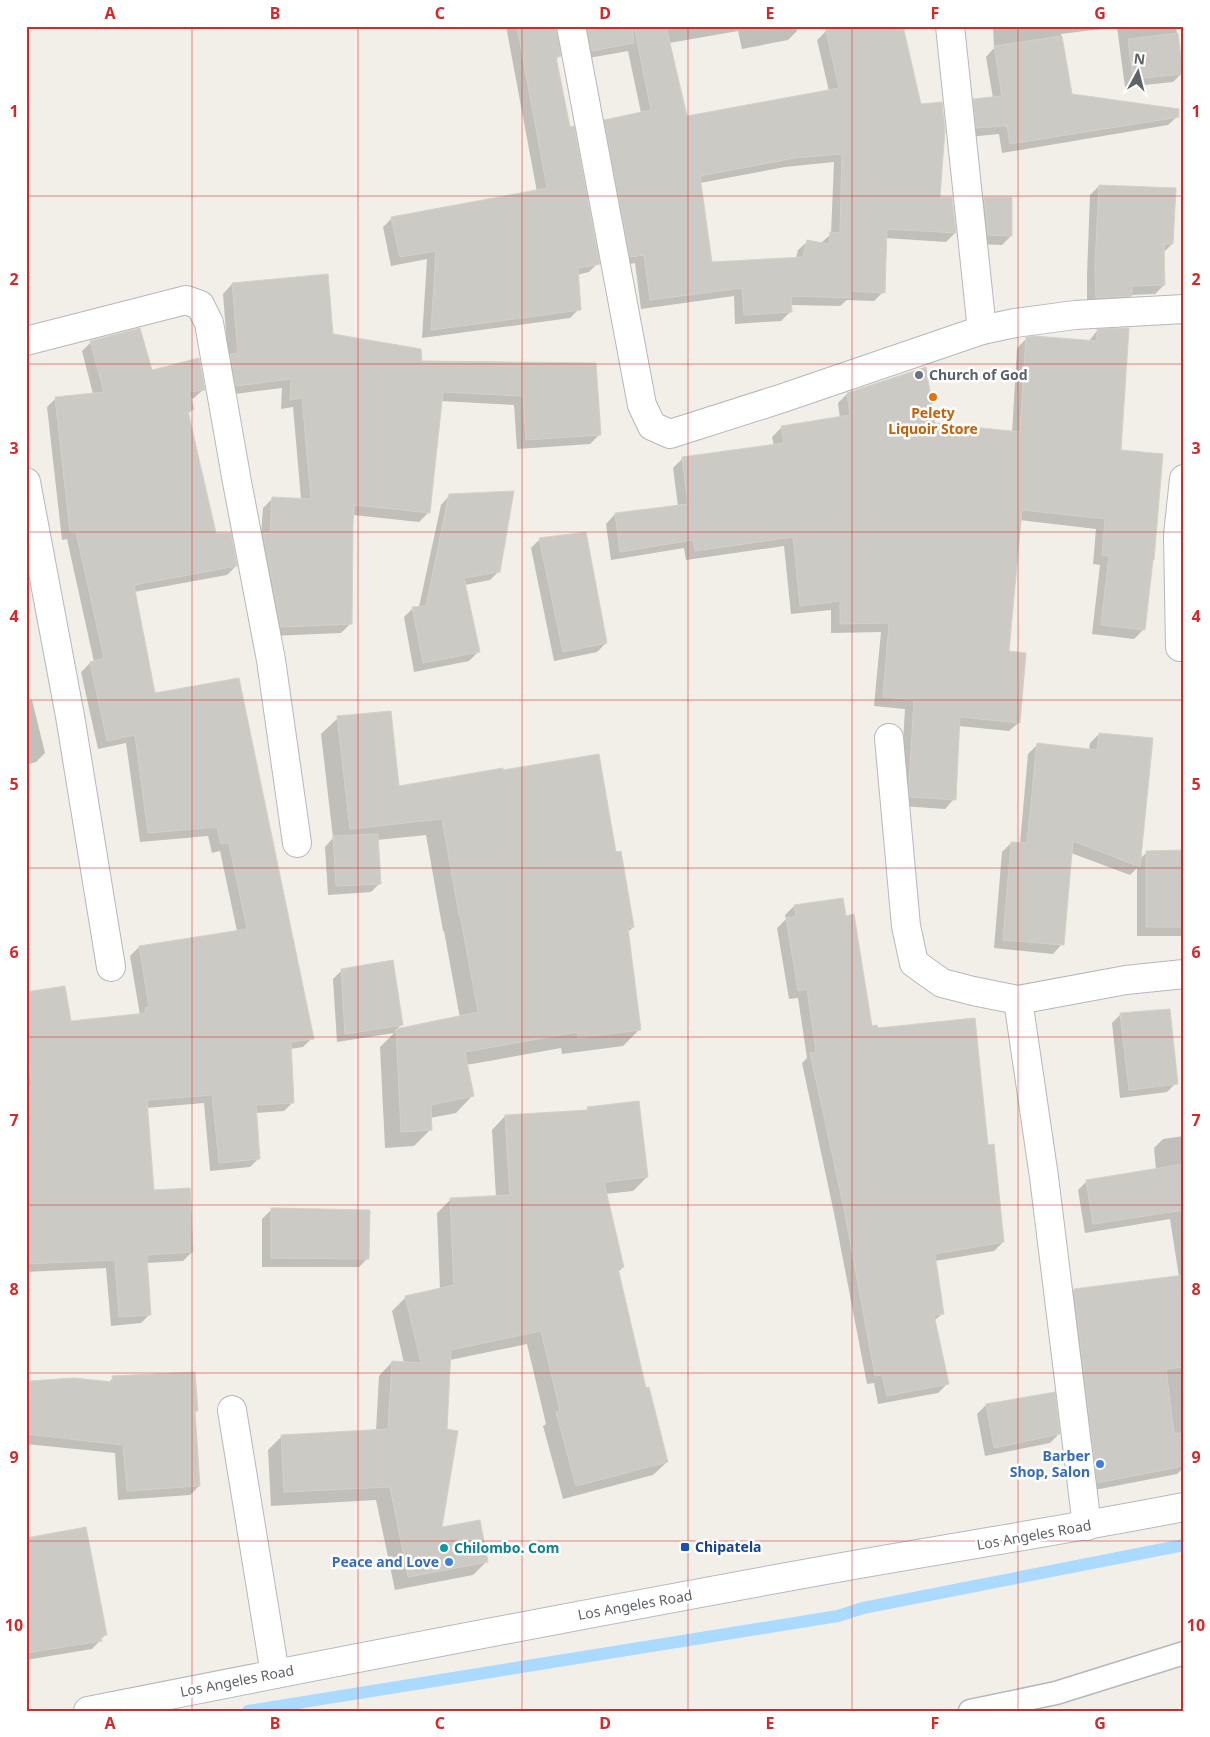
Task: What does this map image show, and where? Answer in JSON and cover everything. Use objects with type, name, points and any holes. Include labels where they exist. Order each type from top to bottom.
[{"type":"street","points":[[572,26],[642,405],[652,426],[670,434],[780,399],[982,330],[1015,323],[1075,315],[1184,309]]},
{"type":"street","points":[[950,26],[982,330]]},
{"type":"street","points":[[26,341],[186,300],[200,305],[209,323],[271,660],[297,843]]},
{"type":"street","points":[[1180,647],[1178,535],[1184,479]]},
{"type":"street","points":[[26,482],[36,593],[70,716],[111,967]]},
{"type":"street","points":[[889,738],[906,926],[914,963],[942,983],[1018,1000],[1126,980],[1184,974]]},
{"type":"street","points":[[1018,1000],[1044,1177],[1088,1526]]},
{"type":"street","points":[[232,1410],[275,1674]]},
{"type":"street","name":"Los Angeles Road","points":[[88,1711],[566,1618],[834,1569],[1088,1526],[1184,1507]]},
{"type":"lane","points":[[970,1711],[1056,1693],[1184,1652]]},
{"type":"building","points":[[517,26],[556,26],[561,56],[556,57],[570,127],[574,126],[600,264],[578,268],[581,310],[431,330],[436,251],[400,257],[391,217],[547,188]]},
{"type":"building","points":[[587,26],[632,26],[634,43],[592,51]]},
{"type":"building","points":[[634,26],[666,26],[687,116],[839,88],[825,26],[903,26],[921,104],[942,102],[945,130],[940,197],[952,197],[956,233],[887,229],[885,293],[851,291],[851,298],[791,296],[792,312],[744,315],[742,288],[650,300],[644,255],[630,257],[604,120],[651,110]],"holes":[[[842,154],[840,233],[830,232],[829,244],[807,240],[803,257],[712,262],[700,176],[795,158]]]},
{"type":"building","points":[[1178,33],[1183,74],[1133,79],[1128,39]]},
{"type":"building","points":[[1062,36],[1072,94],[1179,109],[1179,117],[1010,144],[1007,126],[976,128],[973,99],[1002,96],[994,46]]},
{"type":"building","points":[[1099,185],[1176,188],[1173,244],[1164,244],[1165,285],[1132,286],[1132,296],[1096,298],[1095,265]]},
{"type":"building","points":[[984,197],[1012,197],[1012,236],[988,235]]},
{"type":"building","points":[[328,274],[333,334],[421,349],[422,361],[596,363],[601,435],[526,440],[523,396],[443,392],[430,513],[354,505],[352,624],[281,627],[263,533],[270,533],[272,497],[311,499],[302,398],[290,400],[291,379],[236,386],[230,354],[238,353],[232,283]]},
{"type":"building","points":[[140,328],[152,370],[199,358],[205,390],[189,392],[194,409],[188,411],[216,533],[231,533],[237,566],[134,585],[155,693],[239,678],[314,1039],[291,1042],[294,1103],[256,1105],[260,1159],[219,1163],[212,1095],[147,1100],[154,1190],[190,1188],[193,1252],[147,1255],[151,1315],[119,1317],[115,1260],[26,1264],[26,1087],[32,1086],[26,1047],[26,992],[65,986],[71,1021],[146,1013],[145,1008],[149,1007],[139,946],[247,929],[229,843],[221,844],[217,827],[148,833],[135,735],[107,741],[90,662],[104,658],[76,532],[70,532],[55,397],[104,392],[90,341]]},
{"type":"building","points":[[1129,328],[1121,450],[1163,454],[1154,560],[1145,630],[1101,625],[1109,556],[1102,555],[1105,519],[1022,510],[1009,651],[1026,653],[1020,723],[960,717],[956,800],[910,797],[909,783],[914,700],[883,697],[889,623],[840,624],[840,601],[800,606],[793,537],[695,551],[693,540],[620,552],[615,513],[688,504],[682,457],[784,443],[781,426],[850,415],[847,393],[926,367],[935,423],[1020,432],[1026,337],[1097,341],[1097,329]]},
{"type":"building","points":[[514,491],[500,572],[464,578],[480,652],[423,663],[412,607],[426,606],[449,494]]},
{"type":"building","points":[[586,532],[607,643],[563,652],[539,538]]},
{"type":"building","points":[[391,711],[399,786],[599,754],[616,852],[621,851],[634,927],[628,928],[641,1030],[578,1038],[577,1032],[465,1052],[474,1096],[431,1105],[432,1130],[401,1132],[396,1029],[478,1012],[442,819],[350,829],[337,716]]},
{"type":"building","points":[[1099,733],[1153,738],[1140,867],[1073,841],[1064,945],[1003,940],[1011,842],[1027,843],[1037,743],[1097,750]]},
{"type":"building","points":[[378,834],[381,884],[336,886],[333,836]]},
{"type":"building","points":[[1184,850],[1184,927],[1146,927],[1146,851]]},
{"type":"building","points":[[843,898],[846,916],[854,914],[872,1026],[877,1025],[878,1028],[975,1018],[988,1145],[994,1144],[1004,1242],[935,1254],[944,1314],[934,1315],[949,1384],[887,1396],[882,1375],[875,1376],[844,1208],[810,1053],[816,1052],[807,989],[798,991],[786,918],[796,916],[794,905]]},
{"type":"building","points":[[393,960],[403,1025],[345,1034],[341,969]]},
{"type":"building","points":[[1170,1009],[1178,1084],[1129,1090],[1120,1013]]},
{"type":"building","points":[[639,1101],[648,1177],[604,1182],[624,1267],[618,1268],[646,1388],[649,1387],[668,1462],[576,1486],[556,1412],[560,1411],[541,1331],[451,1350],[447,1429],[458,1431],[442,1527],[480,1520],[488,1562],[408,1577],[390,1487],[284,1492],[281,1435],[388,1429],[392,1361],[421,1363],[405,1296],[454,1285],[450,1198],[510,1195],[505,1115],[588,1110],[587,1107]]},
{"type":"building","points":[[1184,1164],[1184,1210],[1093,1224],[1086,1180]]},
{"type":"building","points":[[271,1208],[370,1210],[369,1259],[271,1258]]},
{"type":"building","points":[[1184,1275],[1184,1367],[1166,1369],[1174,1434],[1184,1432],[1184,1466],[1097,1483],[1074,1289]]},
{"type":"building","points":[[195,1372],[198,1411],[195,1411],[200,1486],[127,1491],[123,1445],[26,1434],[30,1381],[74,1378],[113,1382],[112,1376]]},
{"type":"building","points":[[1055,1392],[1060,1434],[994,1448],[986,1404]]},
{"type":"building","points":[[86,1527],[107,1635],[101,1636],[102,1641],[26,1653],[26,1538]]},
{"type":"waterway","points":[[248,1711],[838,1616],[863,1608],[1184,1545]]},
{"type":"place","name":"Church of God","points":[[919,375]]},
{"type":"place","name":"Pelety Liquoir Store","points":[[933,397]]},
{"type":"place","name":"Barber Shop, Salon","points":[[1100,1464]]},
{"type":"place","name":"Chipatela","points":[[685,1547]]},
{"type":"place","name":"Chilombo. Com","points":[[444,1548]]},
{"type":"place","name":"Peace and Love","points":[[449,1562]]}]
